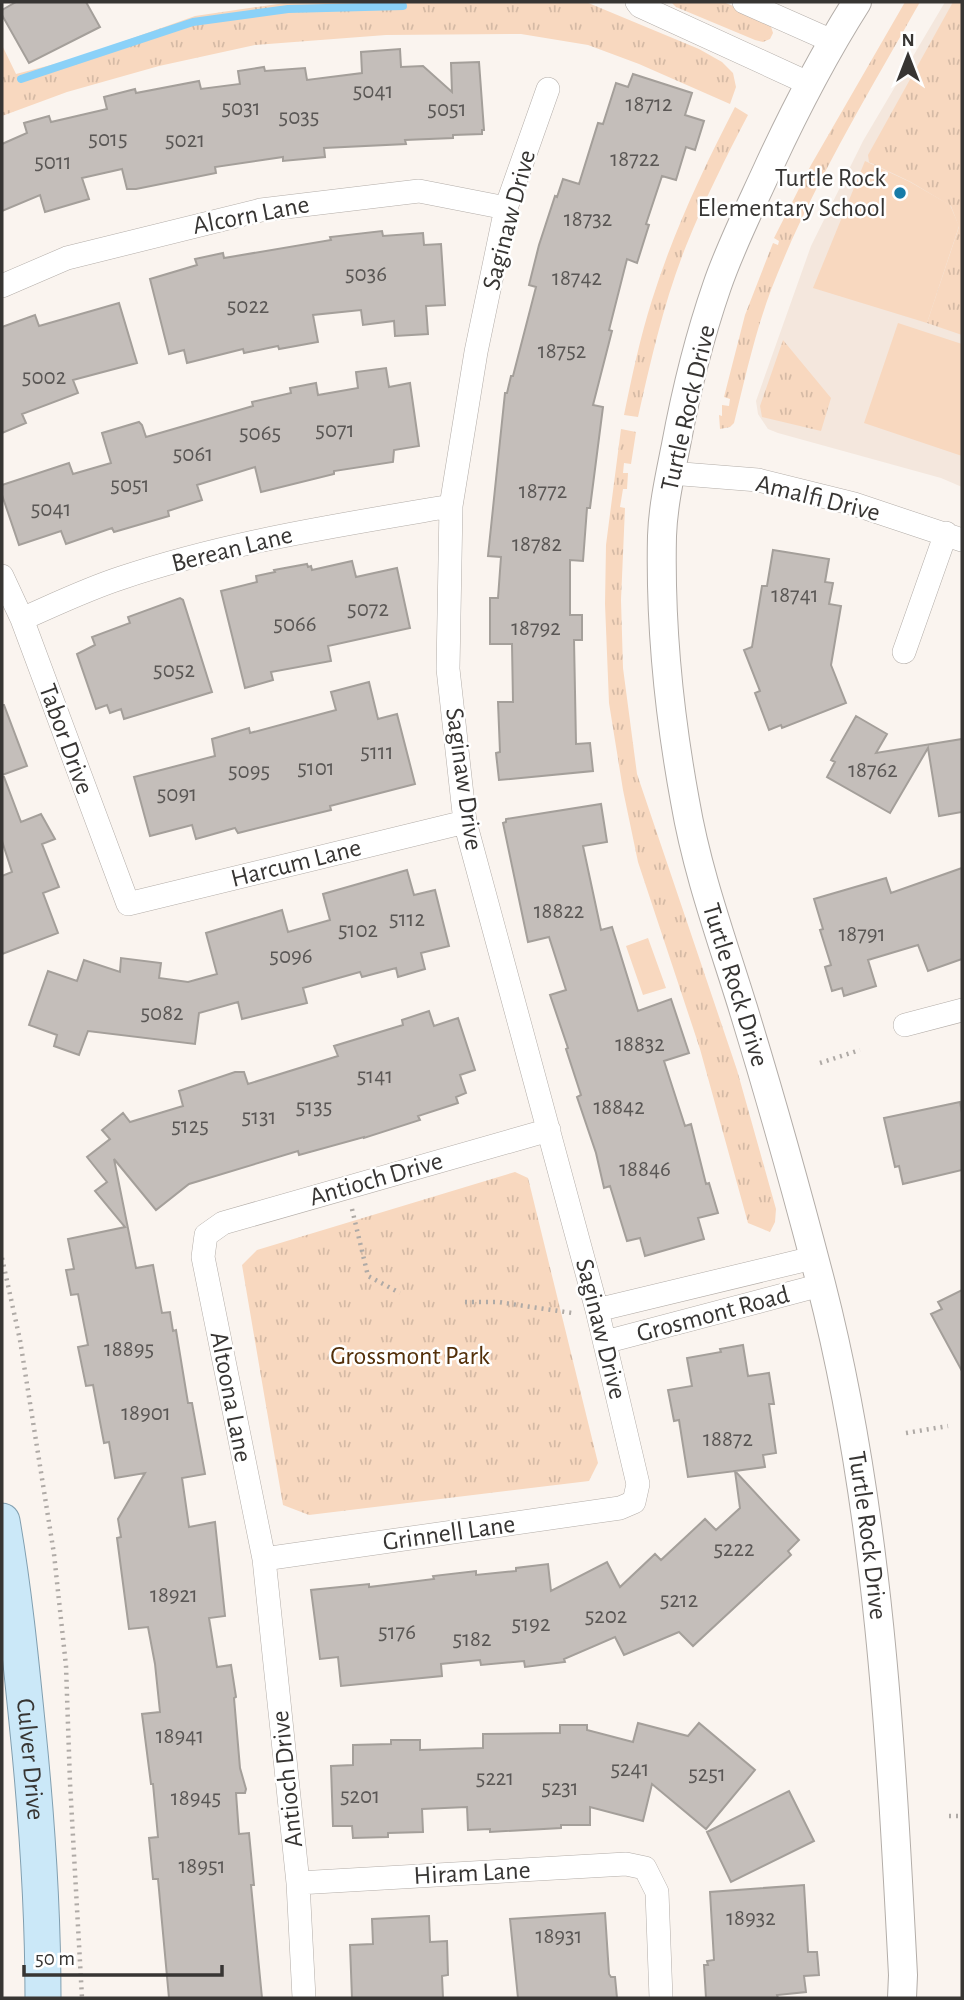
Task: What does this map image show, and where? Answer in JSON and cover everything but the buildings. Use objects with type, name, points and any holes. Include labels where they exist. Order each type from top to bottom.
[{"type":"main road","name":"Culver Drive","points":[[2,1521],[23,1681],[37,1822],[43,1998]]},
{"type":"street","points":[[637,2],[640,6],[810,84]]},
{"type":"street","points":[[744,2],[832,41]]},
{"type":"street","name":"Turtle Rock Drive","points":[[857,2],[832,41],[754,201],[718,283],[691,372],[670,473],[662,532],[664,663],[685,803],[706,891],[777,1118],[821,1285],[847,1408],[880,1620],[893,1787],[902,1998]]},
{"type":"street","name":"Saginaw Drive","points":[[548,89],[506,208],[476,352],[451,506],[449,669],[465,822],[605,1342],[638,1484],[634,1502]]},
{"type":"street","name":"Alcorn Lane","points":[[2,286],[67,258],[261,210],[419,191],[506,208]]},
{"type":"street","name":"Amalfi Drive","points":[[670,473],[758,480],[854,504],[954,537]]},
{"type":"street","name":"Berean Lane","points":[[22,619],[119,578],[223,548],[340,524],[451,506]]},
{"type":"street","points":[[904,652],[954,537]]},
{"type":"street","name":"Tabor Drive","points":[[2,576],[22,619],[128,904]]},
{"type":"street","name":"Harcum Lane","points":[[128,904],[465,822]]},
{"type":"street","points":[[905,1025],[962,1010]]},
{"type":"street","name":"Antioch Drive","points":[[206,1235],[223,1223],[549,1130]]},
{"type":"street","name":"Altoona Lane","points":[[206,1235],[203,1257],[264,1559]]},
{"type":"street","name":"Grosmont Road","points":[[597,1310],[813,1258]]},
{"type":"street","name":"Grosmont Road","points":[[605,1342],[821,1285]]},
{"type":"street","name":"Grinnell Lane","points":[[264,1559],[606,1510],[634,1502]]},
{"type":"street","name":"Antioch Drive","points":[[264,1559],[298,1883],[304,1998]]},
{"type":"street","name":"Hiram Lane","points":[[298,1883],[626,1864],[645,1868],[657,1892],[662,1998]]},
{"type":"path","points":[[820,1063],[860,1050]]},
{"type":"path","points":[[346,1188],[368,1276],[400,1293]]},
{"type":"path","points":[[2,1258],[23,1353],[54,1554],[66,1666],[82,1998]]},
{"type":"path","points":[[465,1301],[498,1302],[572,1313]]},
{"type":"path","points":[[906,1433],[948,1426]]},
{"type":"path","points":[[949,1816],[962,1816]]},
{"type":"shaded area","name":"Turtle Rock Elementary School","points":[[945,2],[962,2],[962,487],[941,478],[768,429],[758,414],[756,401],[811,246],[863,141]]},
{"type":"green space","points":[[291,2],[586,2],[699,49],[722,62],[733,73],[736,87],[730,104],[588,45],[521,34],[386,35],[255,45],[159,66],[67,92],[2,116],[2,45],[16,74],[74,59],[195,16]]},
{"type":"green space","points":[[671,2],[723,2],[769,20],[773,33],[770,39],[763,42],[755,40],[676,7]]},
{"type":"green space","points":[[905,2],[920,2],[840,143],[786,252],[765,306],[734,423],[730,427],[720,429],[719,415],[722,416],[722,405],[729,406],[730,399],[724,397],[745,315],[773,243],[778,245],[779,241],[774,238],[811,165]]},
{"type":"green space","points":[[953,2],[962,2],[962,335],[927,323],[959,227],[951,206],[911,182],[869,162],[868,155]]},
{"type":"green space","points":[[735,107],[748,115],[723,163],[678,267],[638,417],[624,415],[640,343],[669,250]]},
{"type":"green space","points":[[865,161],[950,205],[959,226],[927,323],[813,288]]},
{"type":"green space","points":[[898,323],[962,344],[962,456],[864,423]]},
{"type":"green space","points":[[783,340],[831,398],[821,431],[762,417],[760,406]]},
{"type":"green space","points":[[621,429],[636,432],[631,464],[624,463],[623,473],[628,473],[627,489],[623,489],[620,507],[625,508],[621,600],[623,668],[637,774],[737,1070],[776,1209],[775,1222],[770,1232],[748,1223],[700,1049],[638,862],[623,790],[609,703],[605,604],[606,545]]},
{"type":"green space","points":[[648,938],[666,988],[643,995],[626,946]]},
{"type":"green space","name":"Grossmont Park","points":[[515,1172],[528,1178],[598,1463],[589,1481],[309,1515],[283,1505],[242,1265],[257,1250]]},
{"type":"waterway","points":[[21,79],[193,22],[288,9],[403,6]]},
{"type":"place","name":"Turtle Rock Elementary School","points":[[900,193]]}]
